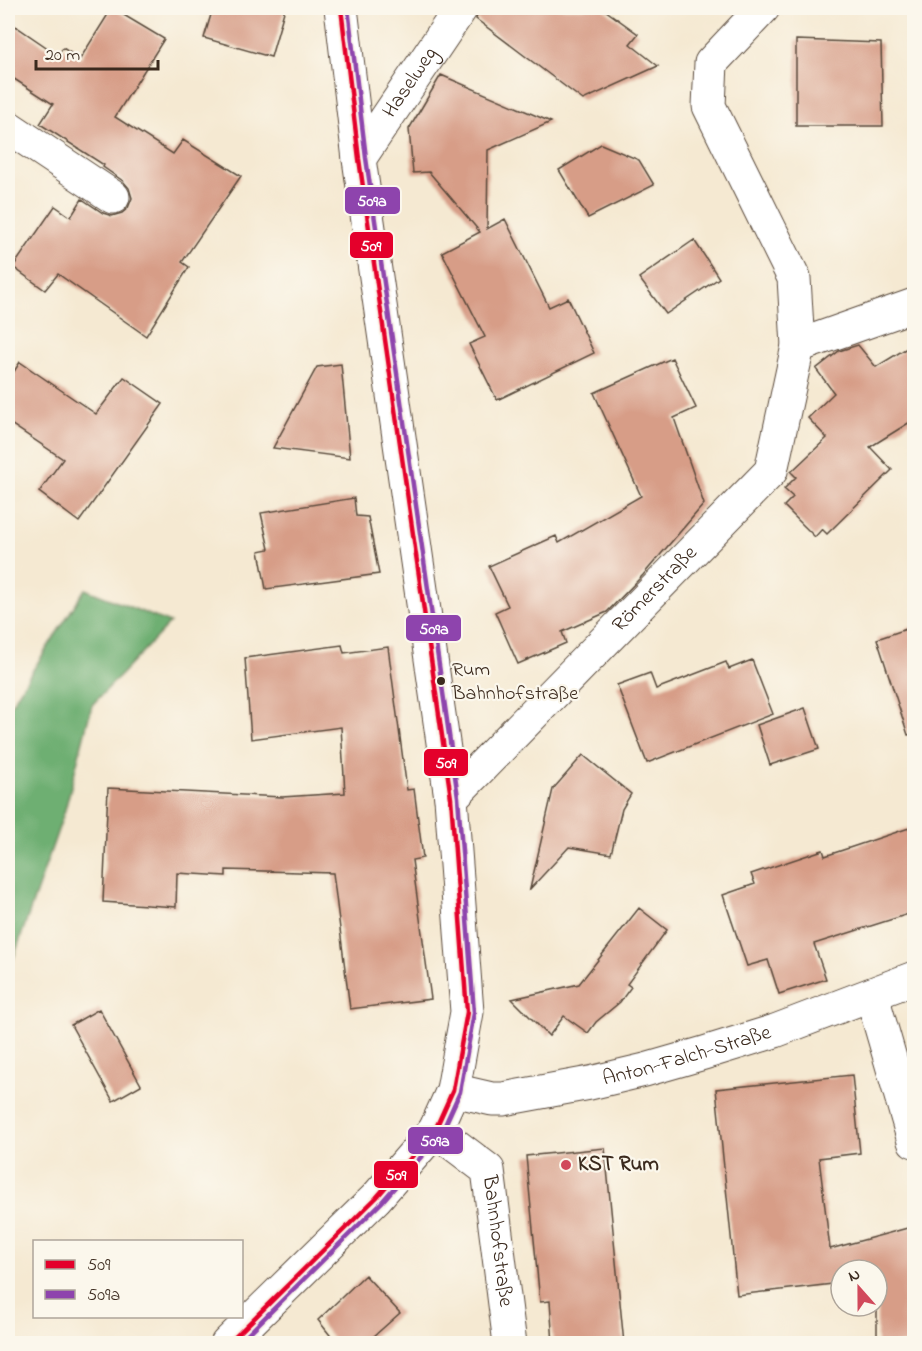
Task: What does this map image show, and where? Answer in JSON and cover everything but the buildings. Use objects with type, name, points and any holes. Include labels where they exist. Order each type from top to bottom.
[{"type":"street","points":[[227,1344],[376,1198],[435,1130],[453,1090],[467,1012],[451,798],[359,159],[341,8]]},
{"type":"street","name":"Haselweg","points":[[359,159],[461,8]]},
{"type":"street","name":"Römerstraße","points":[[451,798],[771,471],[798,346],[794,278],[709,106],[711,63],[763,8]]},
{"type":"street","points":[[8,128],[113,197]]},
{"type":"street","points":[[798,346],[915,305]]},
{"type":"street","name":"Anton-Falch-Straße","points":[[453,1090],[492,1099],[503,1099],[645,1070],[775,1031],[915,978]]},
{"type":"street","points":[[872,996],[915,1141]]},
{"type":"street","name":"Bahnhofstraße","points":[[435,1130],[488,1170],[510,1344]]},
{"type":"green space","points":[[85,589],[170,623],[92,705],[65,810],[8,974],[8,709]]},
{"type":"transit line","name":"509","points":[[228,1344],[376,1198],[435,1130],[453,1090],[467,1012],[451,798],[359,159],[341,8]]},
{"type":"transit line","name":"509a","points":[[238,1344],[381,1203],[441,1134],[460,1092],[474,1013],[458,797],[366,158],[348,8]]},
{"type":"place","name":"Rum Bahnhofstraße","points":[[441,681]]},
{"type":"place","name":"KST Rum","points":[[566,1165]]}]
